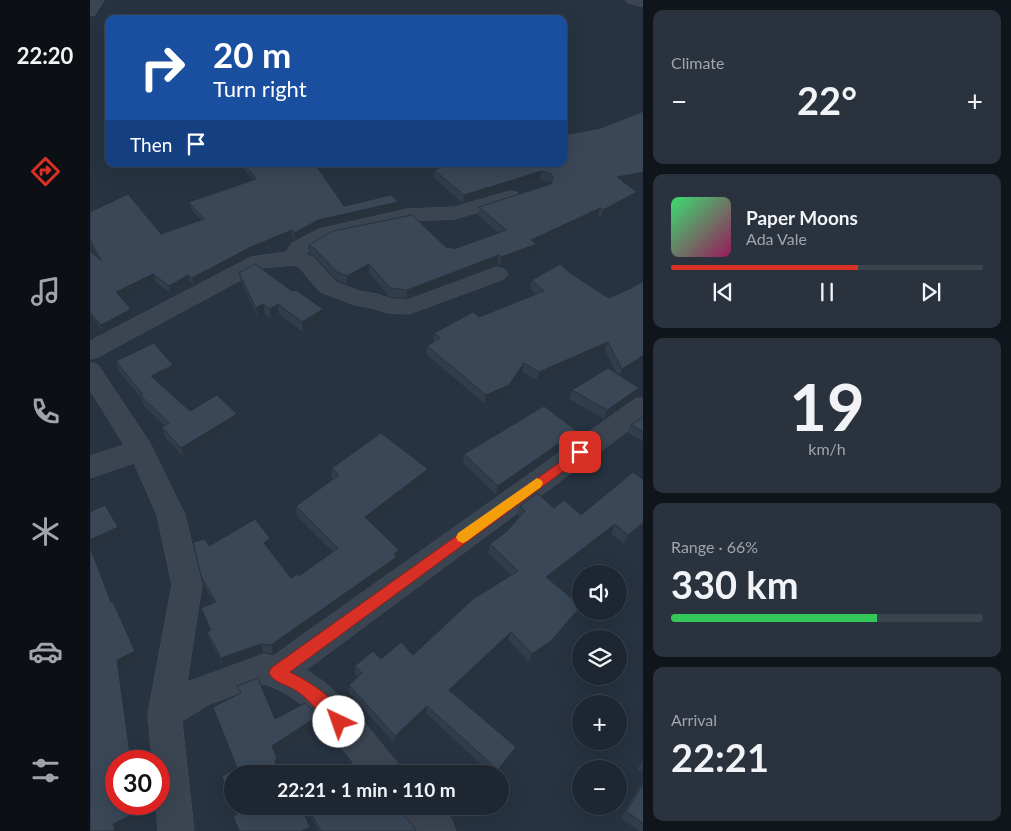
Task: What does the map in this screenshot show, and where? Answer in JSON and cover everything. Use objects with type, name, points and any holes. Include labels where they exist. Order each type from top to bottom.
[{"type":"street","points":[[90,12],[97,0]]},
{"type":"street","points":[[294,258],[299,247],[326,233],[341,228],[407,214],[455,213],[524,193]]},
{"type":"street","points":[[90,351],[258,262],[294,258],[306,262],[328,287],[355,298],[377,301],[388,306],[409,307],[497,274]]},
{"type":"street","points":[[90,371],[141,450],[171,515],[186,585],[165,713],[176,831]]},
{"type":"street","points":[[276,673],[643,407]]},
{"type":"street","points":[[90,467],[141,450]]},
{"type":"street","points":[[165,713],[200,692],[264,669],[304,686],[326,707],[377,765]]},
{"type":"street","points":[[423,815],[438,831]]},
{"type":"building","points":[[643,111],[643,172],[617,177],[637,192],[603,210],[600,208],[531,240],[537,244],[501,257],[499,255],[407,290],[390,288],[369,264],[347,276],[337,272],[314,248],[308,246],[333,231],[412,215],[447,248],[451,247],[454,249],[506,230],[479,207],[551,184],[553,178],[551,174],[542,171],[464,195],[434,170],[442,167],[567,167],[567,134],[601,128]]},
{"type":"building","points":[[246,167],[317,167],[344,206],[391,195],[398,202],[318,220],[294,233],[292,230],[249,248],[192,278],[188,275],[169,286],[153,274],[116,292],[131,309],[101,325],[90,312],[90,251],[101,260],[90,240],[90,212],[128,194],[161,234],[204,219],[189,202],[256,179]]},
{"type":"building","points":[[255,264],[292,291],[296,290],[323,309],[302,322],[278,304],[270,309],[263,304],[256,308],[239,273]]},
{"type":"building","points":[[560,264],[570,273],[609,298],[643,282],[643,356],[622,369],[608,342],[539,372],[524,363],[509,385],[486,395],[427,346],[440,338],[434,333],[473,312],[479,317],[544,291],[532,280]]},
{"type":"building","points":[[154,343],[173,365],[151,376],[190,411],[217,395],[237,414],[181,448],[162,427],[169,423],[141,396],[143,395],[116,361]]},
{"type":"building","points":[[608,368],[639,388],[607,410],[572,390]]},
{"type":"building","points":[[544,406],[577,431],[498,486],[464,454]]},
{"type":"building","points":[[643,417],[643,431],[631,425]]},
{"type":"building","points":[[381,433],[428,469],[365,517],[399,550],[394,554],[397,557],[271,645],[261,644],[221,658],[207,632],[211,630],[201,608],[216,602],[201,576],[193,542],[205,539],[209,546],[255,519],[270,538],[264,543],[291,578],[297,574],[299,576],[338,548],[296,506],[339,475],[332,468]]},
{"type":"building","points":[[633,472],[643,479],[643,523],[628,535],[615,524],[546,577],[572,599],[572,617],[552,640],[532,654],[511,632],[449,690],[516,747],[502,765],[492,765],[427,706],[395,736],[349,685],[362,673],[355,666],[373,651],[381,659],[401,642],[413,655],[473,599],[518,571],[490,544],[507,531],[525,511],[520,506],[537,493],[554,508],[564,500],[581,515]]},
{"type":"building","points":[[105,505],[118,527],[90,540],[90,512]]},
{"type":"building","points":[[90,547],[111,602],[113,602],[135,651],[117,660],[129,750],[105,750],[105,815],[131,815],[113,824],[115,831],[90,831]]},
{"type":"building","points":[[258,678],[275,719],[305,703],[318,716],[272,746],[277,758],[275,761],[277,765],[236,765],[213,707],[241,693],[237,686]]},
{"type":"building","points":[[643,784],[643,823],[627,812],[627,809]]},
{"type":"building","points":[[304,815],[310,827],[302,831],[239,831],[233,816]]},
{"type":"building","points":[[312,815],[403,815],[416,831],[321,831]]},
{"type":"slow traffic","points":[[463,537],[537,483]]},
{"type":"route","points":[[339,722],[304,686],[276,673],[580,452]]}]
